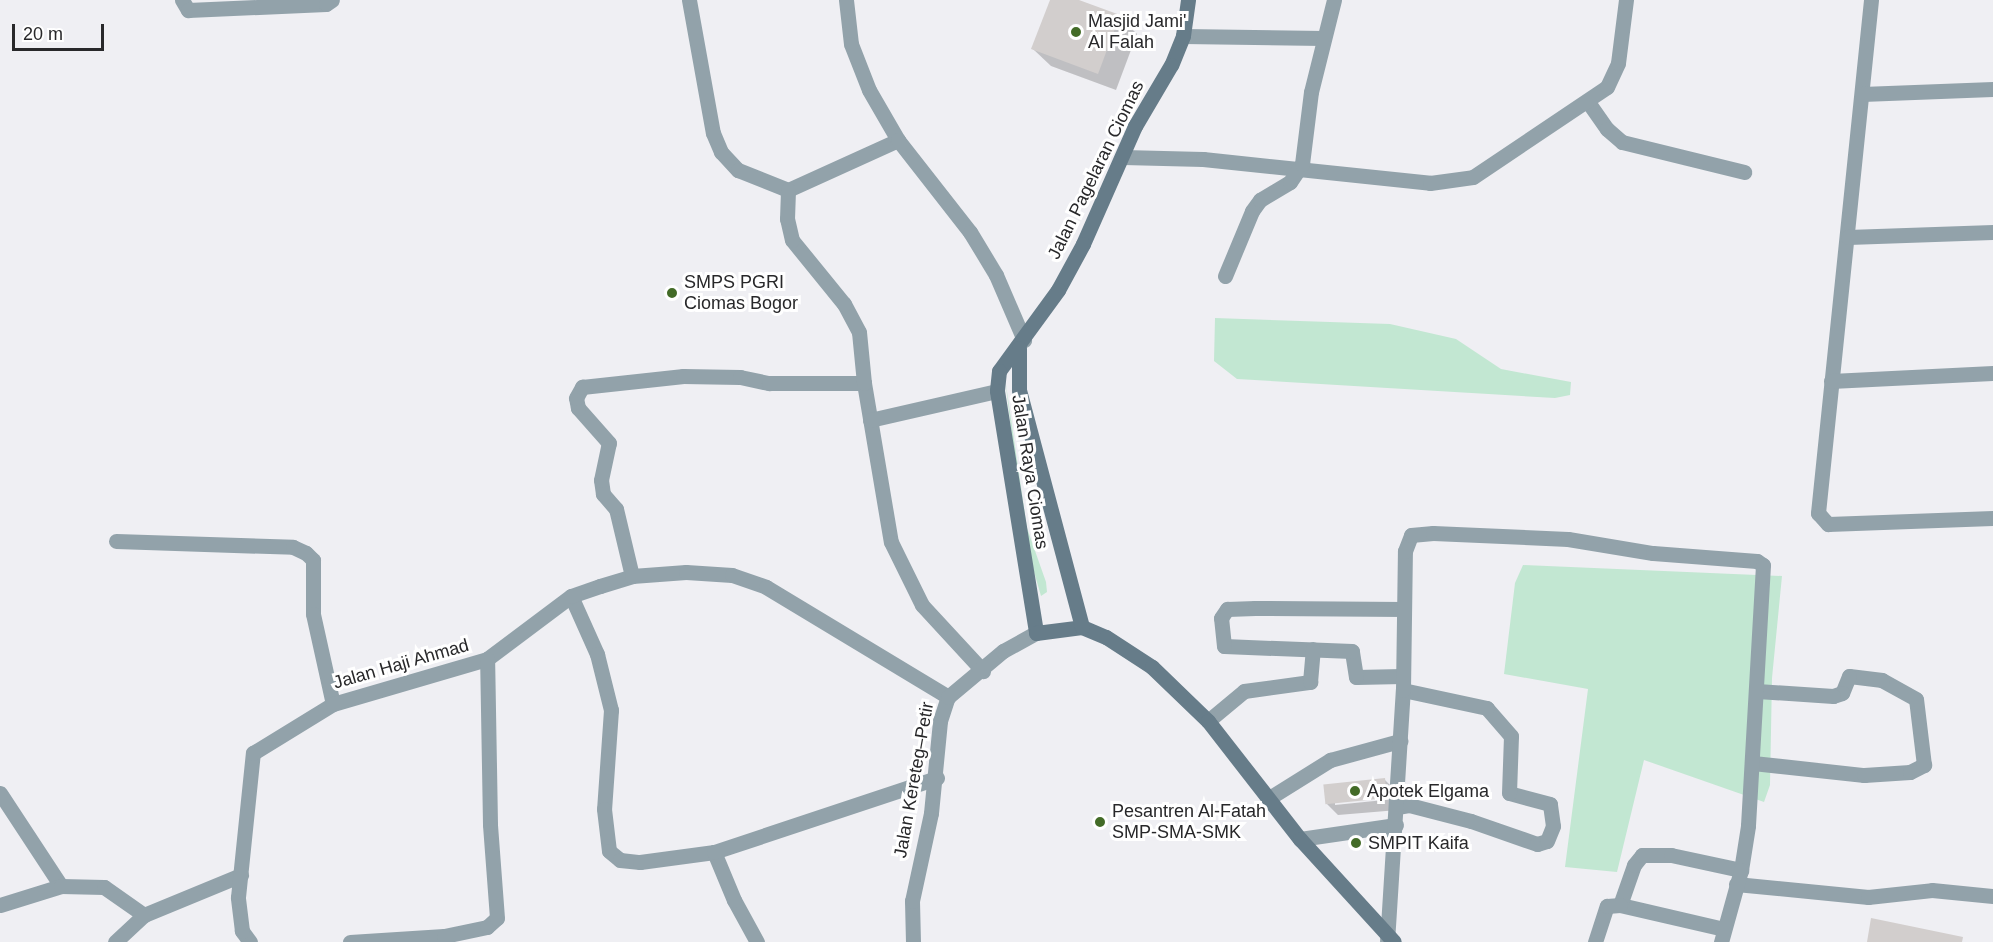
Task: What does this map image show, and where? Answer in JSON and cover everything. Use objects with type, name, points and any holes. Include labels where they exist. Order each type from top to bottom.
[{"type":"main road","name":"Jalan Pagelaran Ciomas","points":[[1022,344],[1058,290],[1183,36],[1188,0]]},
{"type":"main road","name":"Jalan Raya Ciomas","points":[[1022,344],[1002,364],[997,392],[1036,633]]},
{"type":"main road","name":"Jalan Raya Ciomas","points":[[1022,344],[1019,390],[1082,627]]},
{"type":"main road","points":[[1036,633],[1082,627],[1106,637],[1152,667],[1208,721],[1271,797],[1300,839],[1389,940]]},
{"type":"street","points":[[182,0],[188,10],[327,4],[332,0]]},
{"type":"street","points":[[689,0],[713,133],[721,152],[738,170],[788,190],[898,140]]},
{"type":"street","points":[[846,0],[851,44],[869,90],[898,140],[970,232],[996,275],[1022,344]]},
{"type":"street","points":[[1224,276],[1256,206],[1290,182],[1300,170],[1306,154],[1311,92],[1334,0]]},
{"type":"street","points":[[1123,157],[1203,159],[1451,183],[1473,177],[1588,102],[1614,77],[1626,0]]},
{"type":"street","points":[[1871,0],[1818,513],[1828,524],[1993,518]]},
{"type":"street","points":[[1183,36],[1323,38]]},
{"type":"street","points":[[1862,94],[1993,89]]},
{"type":"street","points":[[1588,102],[1607,129],[1623,142],[1744,172]]},
{"type":"street","points":[[788,190],[787,219],[792,240],[844,304],[859,332],[864,383],[891,542],[922,605],[982,671]]},
{"type":"street","points":[[1848,237],[1993,232]]},
{"type":"street","points":[[1831,381],[1993,373]]},
{"type":"street","points":[[632,576],[616,509],[602,487],[601,469],[609,443],[578,408],[576,398],[582,387],[682,376],[740,377],[769,383],[864,383]]},
{"type":"street","points":[[870,420],[997,392]]},
{"type":"street","points":[[1389,940],[1403,683],[1405,551],[1411,535],[1526,535],[1653,553],[1757,561],[1764,571],[1753,763],[1739,877],[1723,936],[1620,905],[1607,906],[1595,942]]},
{"type":"street","points":[[116,541],[293,548],[306,553],[313,560],[313,614],[333,704]]},
{"type":"street","name":"Jalan Haji Ahmad","points":[[241,875],[253,753],[333,704],[487,659],[572,597],[632,576],[686,572],[732,575],[766,587],[948,697]]},
{"type":"street","points":[[572,597],[597,654],[611,710],[604,809],[609,850],[620,860],[640,862],[714,852],[937,778]]},
{"type":"street","points":[[1397,807],[1409,805],[1471,821],[1537,844],[1547,841],[1553,826],[1550,804],[1509,793],[1511,736],[1487,708],[1403,683],[1356,677],[1356,655],[1352,651],[1224,646],[1223,612],[1291,607],[1404,609]]},
{"type":"street","name":"Jalan Kereteg–Petir","points":[[914,942],[912,901],[937,778],[940,721],[948,697],[982,671],[1003,651],[1036,633]]},
{"type":"street","points":[[1208,721],[1244,691],[1310,682],[1313,649]]},
{"type":"street","points":[[350,942],[444,936],[487,927],[497,918],[490,824],[487,659]]},
{"type":"street","points":[[1753,763],[1864,775],[1910,772],[1924,765],[1916,699],[1882,680],[1849,676],[1839,696],[1757,691]]},
{"type":"street","points":[[1271,797],[1330,760],[1400,741]]},
{"type":"street","points":[[0,793],[61,886]]},
{"type":"street","points":[[1300,839],[1396,825]]},
{"type":"street","points":[[714,852],[734,900],[757,942]]},
{"type":"street","points":[[1620,905],[1634,865],[1642,855],[1671,855],[1739,877],[1868,897],[1932,890],[1993,896]]},
{"type":"street","points":[[116,942],[144,915],[241,875]]},
{"type":"street","points":[[241,875],[238,897],[242,931],[250,942]]},
{"type":"street","points":[[0,905],[61,886],[104,887],[144,915]]},
{"type":"green space","points":[[1215,318],[1390,324],[1456,339],[1501,369],[1571,382],[1570,395],[1555,398],[1237,379],[1214,361]]},
{"type":"green space","points":[[1005,378],[1027,528],[1046,582],[1047,592],[1041,596],[1024,537]]},
{"type":"green space","points":[[1523,565],[1782,576],[1772,678],[1770,785],[1764,802],[1644,760],[1617,872],[1565,867],[1588,689],[1504,674],[1515,583]]},
{"type":"building","name":"Masjid Jami' Al Falah","points":[[1050,0],[1079,0],[1120,15],[1098,74],[1031,49]]},
{"type":"building","name":"Apotek Elgama","points":[[1385,778],[1387,798],[1325,804],[1323,784]]},
{"type":"building","points":[[1871,918],[1963,937],[1962,942],[1867,942]]},
{"type":"place","name":"Masjid Jami' Al Falah","points":[[1076,32]]},
{"type":"place","name":"SMPS PGRI Ciomas Bogor","points":[[672,293]]},
{"type":"place","name":"Apotek Elgama","points":[[1355,791]]},
{"type":"place","name":"Pesantren Al-Fatah SMP-SMA-SMK","points":[[1100,822]]},
{"type":"place","name":"SMPIT Kaifa","points":[[1356,843]]}]
